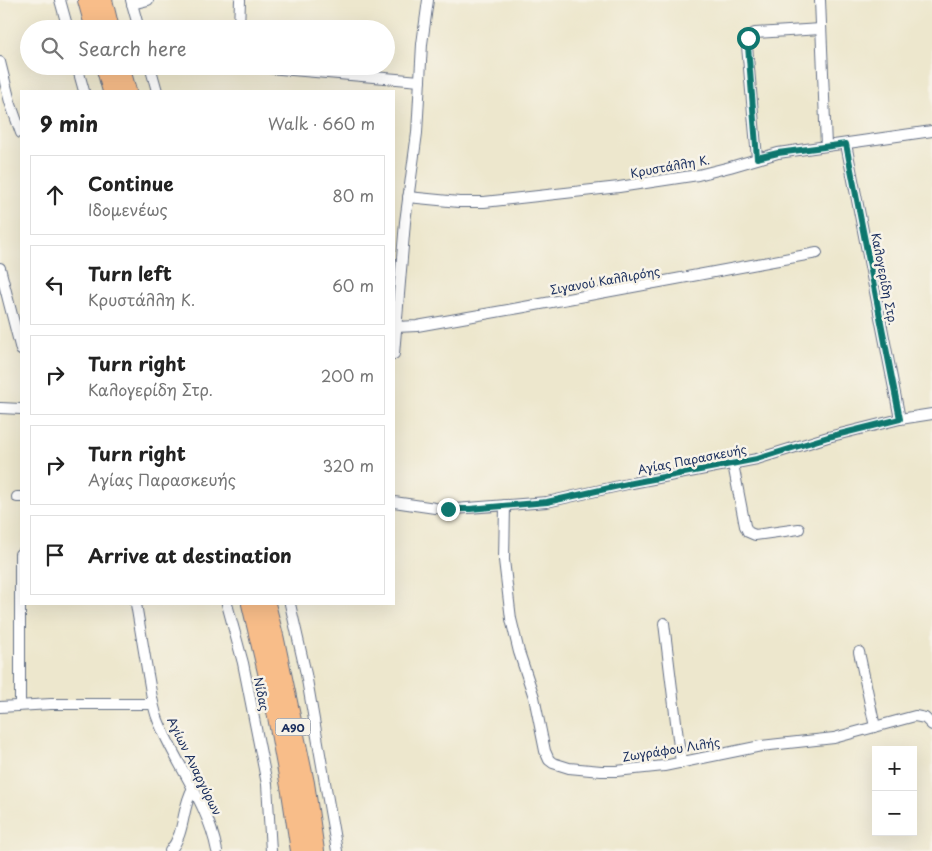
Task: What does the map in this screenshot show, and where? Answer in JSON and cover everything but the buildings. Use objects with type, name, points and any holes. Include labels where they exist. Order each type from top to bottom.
[{"type":"highway","points":[[87,0],[93,20]]},
{"type":"highway","points":[[103,0],[108,20]]},
{"type":"highway","points":[[108,75],[112,90]]},
{"type":"highway","points":[[123,75],[127,90]]},
{"type":"highway","name":"Α90","points":[[251,605],[275,706],[300,851]]},
{"type":"highway","name":"Α90","points":[[266,605],[305,783],[315,851]]},
{"type":"street","points":[[60,0],[66,20]]},
{"type":"street","points":[[136,20],[131,2],[148,0]]},
{"type":"street","points":[[240,0],[240,20]]},
{"type":"street","points":[[395,340],[403,241],[415,152],[422,44],[428,0]]},
{"type":"street","points":[[820,0],[826,146]]},
{"type":"street","points":[[757,158],[747,42],[750,36],[755,33],[821,29]]},
{"type":"street","points":[[0,62],[10,102],[20,130]]},
{"type":"street","points":[[80,75],[84,90]]},
{"type":"street","points":[[152,75],[156,90]]},
{"type":"street","points":[[343,75],[420,82]]},
{"type":"street","name":"Κρυστάλλη Κ.","points":[[408,197],[459,202],[484,202],[672,180],[730,167],[778,153],[932,131]]},
{"type":"street","name":"Καλογερίδη Στρ.","points":[[846,144],[900,419]]},
{"type":"street","name":"Σιγανού Καλλιρόης","points":[[396,327],[417,326],[817,253]]},
{"type":"street","points":[[0,268],[20,346]]},
{"type":"street","points":[[0,408],[20,409]]},
{"type":"street","name":"Αγίας Παρασκευής","points":[[395,502],[448,509],[470,509],[547,502],[757,459],[828,437],[900,419],[932,414]]},
{"type":"street","points":[[733,464],[745,526],[748,532],[755,535],[799,529]]},
{"type":"street","name":"Ζωγράφου Λιλής","points":[[505,505],[504,560],[511,619],[516,644],[534,696],[545,751],[549,760],[553,763],[560,766],[601,771],[634,769],[681,763],[761,746],[824,740],[904,718],[918,716],[925,718],[932,725]]},
{"type":"street","points":[[20,705],[21,605]]},
{"type":"street","name":"Αγίων Αναργύρων","points":[[136,605],[156,714],[210,826],[217,851]]},
{"type":"street","name":"Νίδας","points":[[227,605],[243,663],[267,784],[271,851]]},
{"type":"street","points":[[290,605],[306,674],[337,851]]},
{"type":"street","points":[[664,623],[681,763]]},
{"type":"street","points":[[860,652],[875,727]]},
{"type":"street","points":[[0,707],[64,703],[153,704]]},
{"type":"street","points":[[170,851],[178,838],[188,799],[193,788]]},
{"type":"route","points":[[448,509],[470,509],[547,502],[632,483],[757,459],[828,437],[900,419],[846,144],[778,153],[757,158],[748,38]]}]
